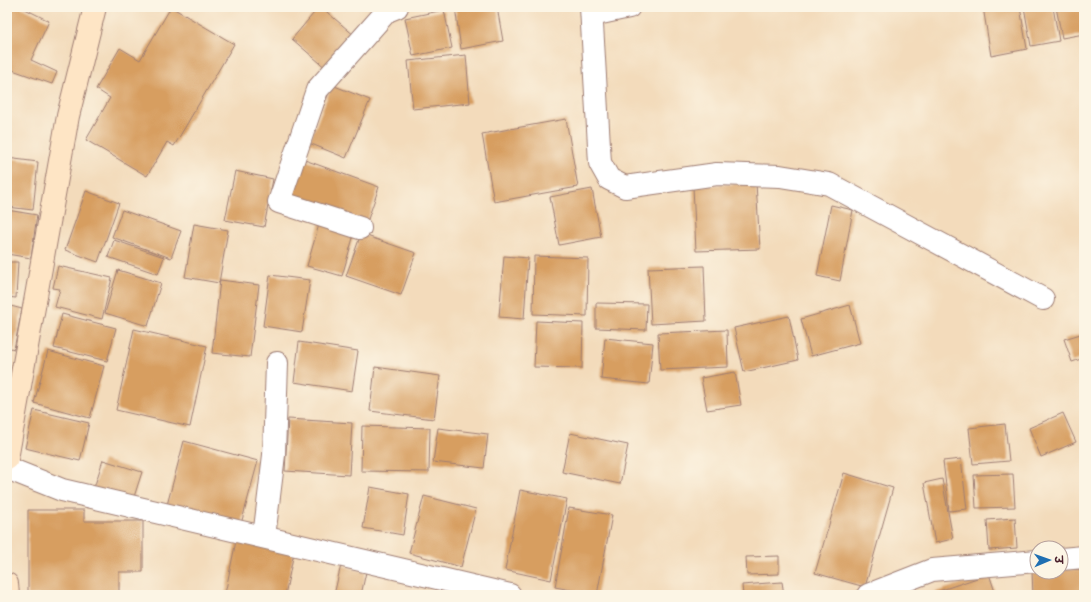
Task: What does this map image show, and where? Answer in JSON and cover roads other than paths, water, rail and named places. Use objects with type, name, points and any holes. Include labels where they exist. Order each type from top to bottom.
[{"type":"main road","points":[[7,459],[68,116],[95,7]]},
{"type":"main road","points":[[7,584],[8,595]]},
{"type":"street","points":[[360,228],[279,202],[316,90],[387,11],[397,7]]},
{"type":"street","points":[[629,7],[592,11],[600,163],[609,179],[625,186],[717,174],[780,176],[829,184],[1043,299]]},
{"type":"street","points":[[264,537],[274,455],[277,363]]},
{"type":"street","points":[[7,468],[62,490],[510,595]]},
{"type":"street","points":[[1069,558],[1084,557]]},
{"type":"street","points":[[868,595],[932,570],[1029,562]]}]
